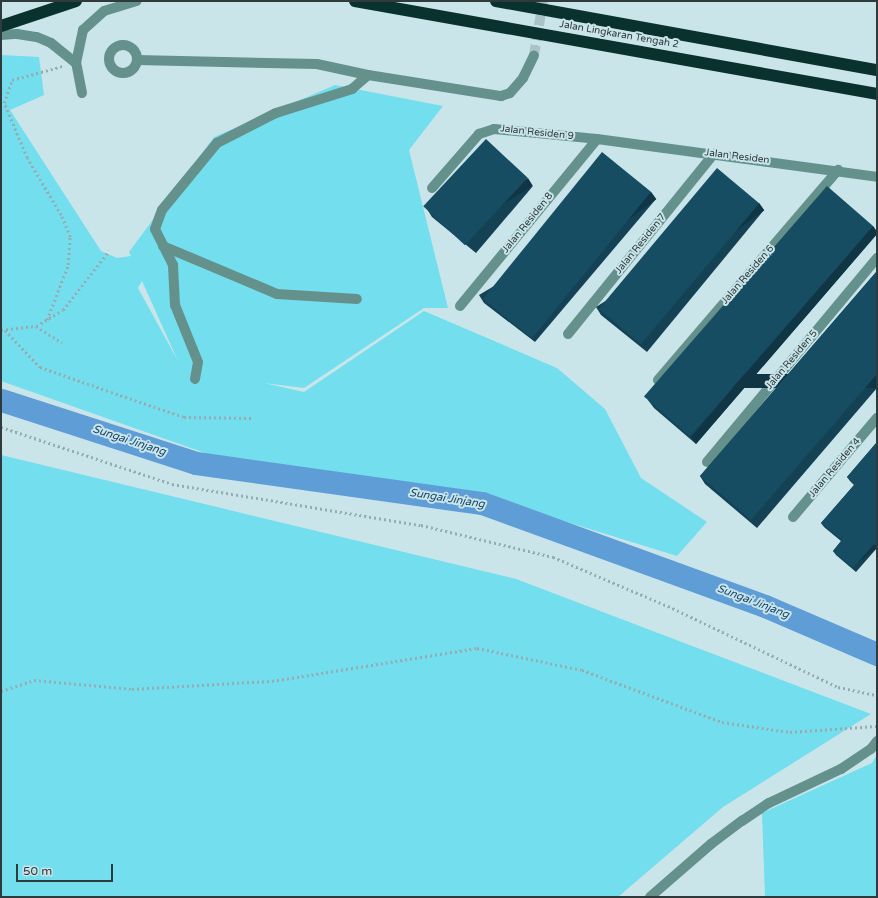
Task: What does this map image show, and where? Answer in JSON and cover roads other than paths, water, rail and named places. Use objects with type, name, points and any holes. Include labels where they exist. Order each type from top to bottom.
[{"type":"highway","points":[[1,26],[76,1]]},
{"type":"highway","name":"Jalan Lingkaran Tengah 2","points":[[356,1],[877,94]]},
{"type":"highway","name":"Jalan Lingkaran Tengah 2","points":[[496,1],[877,70]]},
{"type":"street","points":[[82,93],[76,63],[83,30],[104,11],[136,1]]},
{"type":"street","points":[[1,35],[17,34],[37,37],[51,43],[76,63]]},
{"type":"street","points":[[137,60],[317,64],[368,76],[501,96],[510,93],[522,78],[534,55]]},
{"type":"street","points":[[195,379],[198,362],[175,305],[172,265],[155,229],[162,210],[217,143],[276,113],[352,89],[368,76]]},
{"type":"street","name":"Jalan Residen 9","points":[[432,188],[484,131],[494,129],[597,139]]},
{"type":"street","name":"Jalan Residen","points":[[597,139],[838,170],[877,177]]},
{"type":"street","name":"Jalan Residen 8","points":[[460,306],[597,139]]},
{"type":"street","name":"Jalan Residen 7","points":[[568,334],[714,154]]},
{"type":"street","name":"Jalan Residen 6","points":[[658,380],[838,170]]},
{"type":"street","points":[[163,246],[277,294],[356,299]]},
{"type":"street","name":"Jalan Residen 5","points":[[707,462],[877,258]]},
{"type":"street","name":"Jalan Residen 4","points":[[793,517],[877,418]]},
{"type":"street","points":[[650,897],[711,844],[742,821],[769,803],[841,769],[871,748],[877,741]]},
{"type":"waterway","name":"Sungai Jinjang","points":[[1,400],[196,463],[482,503],[765,606],[877,654]]},
{"type":"tunnel","points":[[534,55],[543,1]]}]
